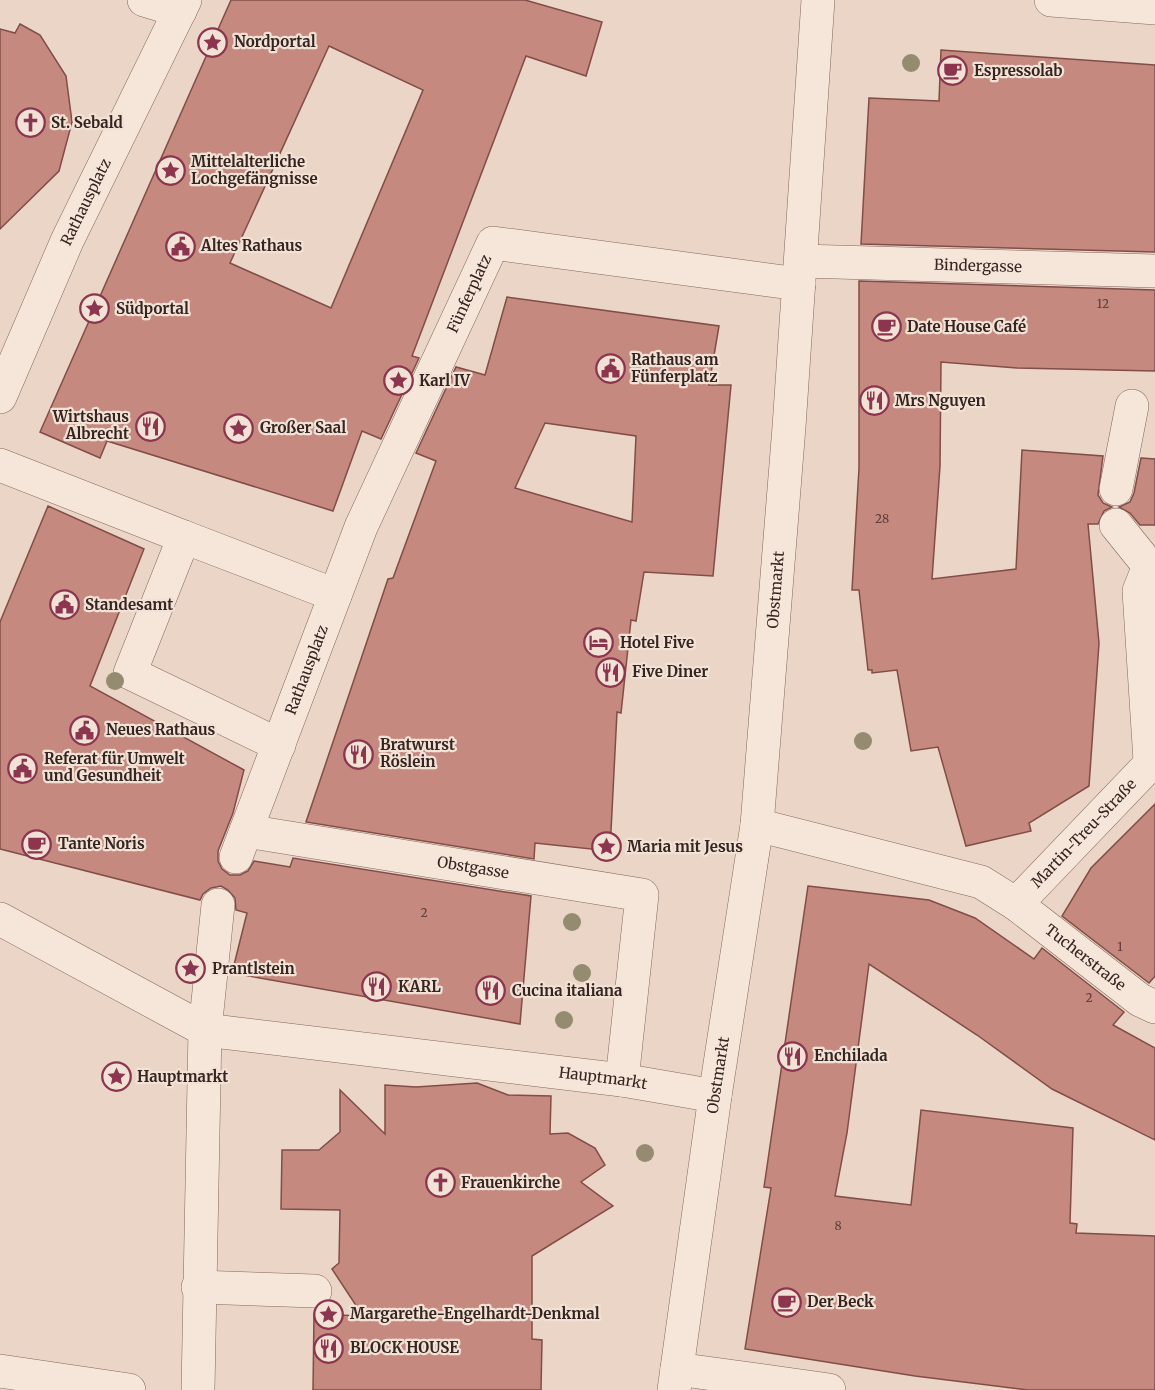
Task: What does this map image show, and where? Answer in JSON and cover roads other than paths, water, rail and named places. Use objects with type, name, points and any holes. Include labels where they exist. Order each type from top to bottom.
[{"type":"street","name":"Rathausplatz","points":[[0,397],[67,241],[182,6],[144,0]]},
{"type":"street","points":[[800,272],[818,0]]},
{"type":"street","points":[[1052,0],[1155,8]]},
{"type":"street","name":"Fünferplatz","points":[[361,527],[493,243],[800,272]]},
{"type":"street","name":"Bindergasse","points":[[800,272],[1155,271]]},
{"type":"street","name":"Obstmarkt","points":[[676,1380],[715,1096],[757,825],[800,272]]},
{"type":"street","points":[[1116,489],[1132,406]]},
{"type":"street","points":[[0,465],[335,595]]},
{"type":"street","points":[[1116,525],[1152,565]]},
{"type":"street","name":"Rathausplatz","points":[[303,841],[241,844],[361,527]]},
{"type":"street","points":[[184,537],[130,673],[279,744]]},
{"type":"street","name":"Martin-Treu-Straße","points":[[1016,904],[1153,760],[1139,591],[1152,565]]},
{"type":"street","points":[[757,825],[981,882],[1016,904]]},
{"type":"street","name":"Obstgasse","points":[[303,841],[642,895],[622,1080]]},
{"type":"street","points":[[198,1390],[198,1287],[219,1032],[218,904]]},
{"type":"street","name":"Tucherstraße","points":[[1016,904],[1140,1000],[1155,1007]]},
{"type":"street","name":"Hauptmarkt","points":[[0,919],[219,1032],[622,1080],[715,1096]]},
{"type":"street","points":[[198,1287],[315,1291]]},
{"type":"street","points":[[0,1371],[129,1390]]},
{"type":"street","points":[[676,1380],[830,1390]]},
{"type":"place","name":"Nordportal","points":[[213,42]]},
{"type":"place","name":"Espressolab","points":[[953,71]]},
{"type":"place","name":"St. Sebald","points":[[30,123]]},
{"type":"place","name":"Mittelalterliche Lochgefängnisse","points":[[170,171]]},
{"type":"place","name":"Altes Rathaus","points":[[180,246]]},
{"type":"place","name":"Südportal","points":[[95,309]]},
{"type":"place","name":"Date House Café","points":[[886,327]]},
{"type":"place","name":"Rathaus am Fünferplatz","points":[[610,369]]},
{"type":"place","name":"Karl IV","points":[[398,381]]},
{"type":"place","name":"Mrs Nguyen","points":[[874,401]]},
{"type":"place","name":"Wirtshaus Albrecht","points":[[150,426]]},
{"type":"place","name":"Großer Saal","points":[[239,428]]},
{"type":"place","name":"Standesamt","points":[[64,605]]},
{"type":"place","name":"Hotel Five","points":[[599,643]]},
{"type":"place","name":"Five Diner","points":[[611,672]]},
{"type":"place","name":"Neues Rathaus","points":[[85,730]]},
{"type":"place","name":"Bratwurst Röslein","points":[[359,754]]},
{"type":"place","name":"Referat für Umwelt und Gesundheit","points":[[23,768]]},
{"type":"place","name":"Tante Noris","points":[[37,844]]},
{"type":"place","name":"Maria mit Jesus","points":[[606,847]]},
{"type":"place","name":"Prantlstein","points":[[191,969]]},
{"type":"place","name":"KARL","points":[[377,987]]},
{"type":"place","name":"Cucina italiana","points":[[491,991]]},
{"type":"place","name":"Enchilada","points":[[793,1056]]},
{"type":"place","name":"Hauptmarkt","points":[[116,1077]]},
{"type":"place","name":"Frauenkirche","points":[[440,1183]]},
{"type":"place","name":"Der Beck","points":[[786,1302]]},
{"type":"place","name":"Margarethe-Engelhardt-Denkmal","points":[[329,1314]]},
{"type":"place","name":"BLOCK HOUSE","points":[[329,1348]]}]
